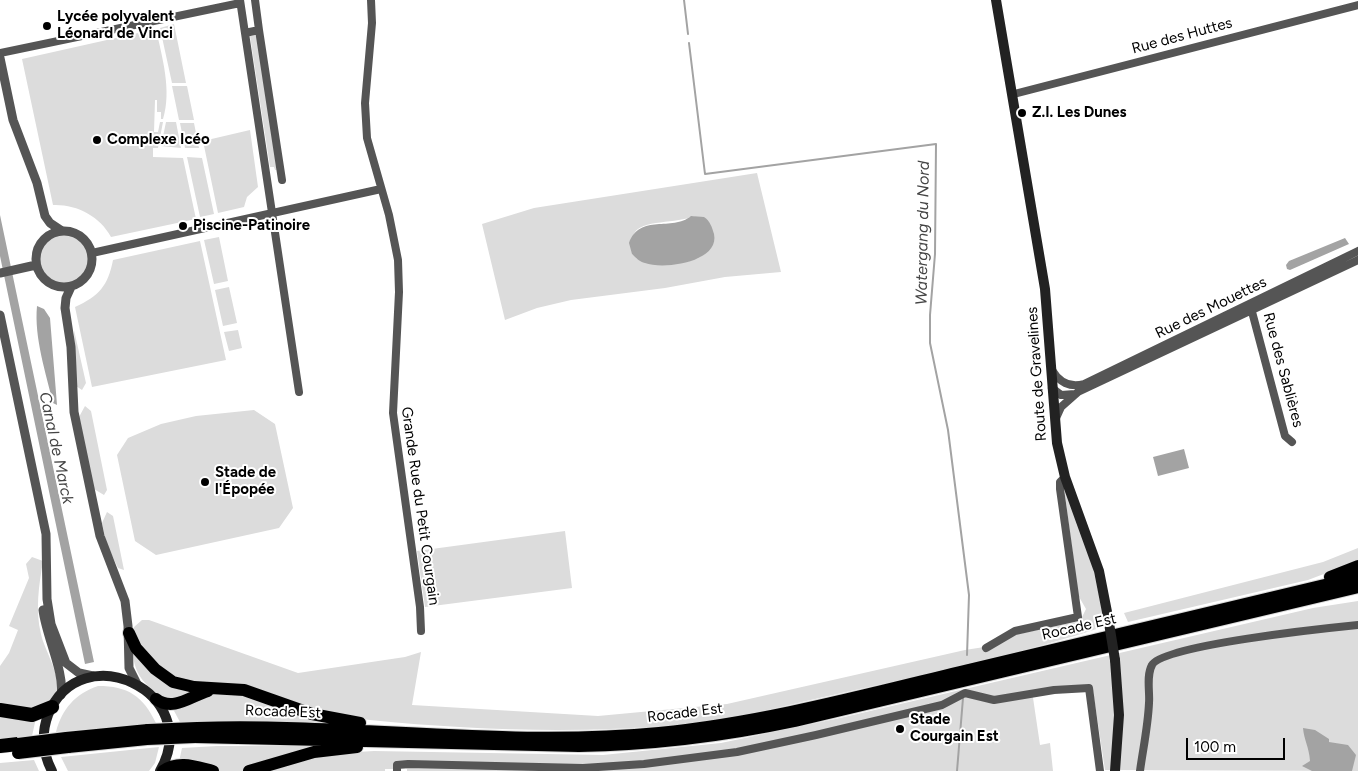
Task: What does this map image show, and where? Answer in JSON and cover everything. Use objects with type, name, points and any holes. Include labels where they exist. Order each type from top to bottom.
[{"type":"highway","points":[[1260,600],[1358,566]]},
{"type":"highway","name":"Rocade Est","points":[[0,746],[18,748],[147,735],[282,728],[467,734],[613,736],[728,724],[815,707],[1358,577]]},
{"type":"highway","name":"Rocade Est","points":[[196,732],[401,742],[592,746],[649,743],[719,735],[795,721],[1358,587]]},
{"type":"highway","points":[[1313,598],[1330,599],[1358,595]]},
{"type":"highway","points":[[128,633],[136,648],[166,678],[186,686],[252,692],[303,712],[341,721],[467,734]]},
{"type":"highway","points":[[156,699],[168,704],[177,703],[203,693],[221,689]]},
{"type":"highway","points":[[0,710],[32,715],[56,701]]},
{"type":"highway","points":[[249,771],[314,752],[386,746],[401,742]]},
{"type":"highway","name":"Rocade Est","points":[[0,755],[18,748]]},
{"type":"highway","points":[[162,771],[170,767],[182,765],[213,771]]},
{"type":"main road","name":"Route de Gravelines","points":[[996,0],[1014,94],[1045,289],[1054,425],[1065,477],[1096,560],[1115,660],[1119,709],[1115,771]]},
{"type":"main road","points":[[52,771],[46,758],[43,740],[45,723],[56,701],[76,683],[95,677],[121,677],[137,684],[156,699],[165,715],[169,732],[167,756],[162,771]]},
{"type":"street","points":[[255,0],[281,176],[267,176]]},
{"type":"street","name":"Grande Rue du Petit Courgain","points":[[370,0],[372,18],[365,113],[368,147],[391,221],[399,269],[393,420],[420,607],[421,631]]},
{"type":"street","points":[[0,53],[240,1],[299,392]]},
{"type":"street","name":"Rue des Huttes","points":[[1014,94],[1358,5]]},
{"type":"street","points":[[245,33],[259,30]]},
{"type":"street","points":[[0,58],[16,128],[37,183],[45,216],[50,223],[62,231]]},
{"type":"street","points":[[92,253],[381,190]]},
{"type":"street","points":[[62,231],[71,232],[82,237],[92,253],[92,265],[88,274],[80,283],[71,287],[59,287],[48,283],[41,276],[36,265],[36,253],[41,242],[50,234],[62,231]]},
{"type":"street","name":"Rue des Mouettes","points":[[1251,308],[1358,252]]},
{"type":"street","name":"Rue des Mouettes","points":[[1058,394],[1076,389],[1358,260]]},
{"type":"street","points":[[0,273],[36,265]]},
{"type":"street","points":[[71,287],[65,306],[71,347],[74,412],[100,536],[123,594],[128,633],[129,668],[137,684]]},
{"type":"street","name":"Rue des Sablières","points":[[1251,308],[1285,436],[1292,442]]},
{"type":"street","points":[[0,315],[45,528],[48,607],[60,650],[66,663],[75,670],[95,677]]},
{"type":"street","points":[[1050,364],[1060,380],[1076,389]]},
{"type":"street","points":[[1051,384],[1058,394],[1052,405]]},
{"type":"street","name":"Rue des Mouettes","points":[[1054,425],[1061,407],[1076,389]]},
{"type":"street","points":[[986,648],[1015,631],[1078,617],[1060,489],[1060,482],[1065,477]]},
{"type":"street","points":[[47,562],[43,587],[44,618],[51,648],[61,677],[56,701]]},
{"type":"street","points":[[1140,771],[1148,716],[1150,671],[1157,659],[1178,651],[1243,640],[1358,625]]},
{"type":"street","points":[[397,768],[583,768],[644,764],[737,752],[816,735],[942,705],[965,693],[994,700],[1059,689],[1089,688],[1100,771]]},
{"type":"shaded area","points":[[174,24],[186,83],[172,83],[160,28]]},
{"type":"shaded area","name":"Complexe Icéo","points":[[156,29],[165,74],[167,97],[163,119],[161,119],[161,112],[157,112],[157,100],[155,100],[154,132],[158,132],[160,122],[163,122],[158,148],[153,148],[153,157],[183,158],[196,219],[111,237],[94,217],[79,209],[53,205],[22,59]]},
{"type":"shaded area","points":[[257,35],[277,170],[274,167],[270,167],[250,36]]},
{"type":"shaded area","points":[[172,86],[187,86],[194,120],[179,120]]},
{"type":"shaded area","points":[[166,122],[176,122],[181,148],[161,146]]},
{"type":"shaded area","points":[[180,123],[194,123],[199,148],[185,148]]},
{"type":"shaded area","points":[[250,130],[258,187],[247,197],[244,207],[218,213],[203,141]]},
{"type":"shaded area","points":[[187,157],[202,158],[214,214],[200,217]]},
{"type":"shaded area","points":[[757,173],[781,272],[725,277],[665,288],[571,300],[537,308],[505,320],[482,224],[534,208]],"holes":[[[693,216],[708,221],[714,236],[708,250],[696,259],[639,260],[632,254],[634,234],[644,226]]]},
{"type":"shaded area","points":[[0,215],[94,662],[85,664],[0,256]]},
{"type":"shaded area","points":[[691,216],[704,217],[710,224],[714,234],[714,244],[700,257],[689,262],[654,265],[641,262],[632,254],[629,243],[634,234],[641,228],[648,225],[675,223]]},
{"type":"shaded area","points":[[59,235],[69,235],[78,239],[84,245],[87,250],[87,268],[78,279],[69,283],[59,283],[50,279],[44,273],[40,264],[40,254],[44,245],[50,239]]},
{"type":"shaded area","points":[[219,237],[228,281],[214,284],[204,240]]},
{"type":"shaded area","points":[[1345,238],[1349,244],[1290,270],[1287,269],[1286,265],[1289,261]]},
{"type":"shaded area","points":[[200,241],[226,360],[92,387],[75,307],[90,299],[101,289],[108,277],[113,260]]},
{"type":"shaded area","points":[[229,287],[237,323],[223,326],[215,290]]},
{"type":"shaded area","points":[[37,306],[44,309],[50,318],[57,405],[53,403],[41,355],[37,330]]},
{"type":"shaded area","points":[[74,330],[86,383],[82,390],[76,386]]},
{"type":"shaded area","points":[[238,330],[242,348],[229,351],[224,332]]},
{"type":"shaded area","points":[[85,406],[91,411],[107,490],[104,495],[94,489],[79,417]]},
{"type":"shaded area","name":"Stade de l'Épopée","points":[[254,410],[275,424],[293,508],[279,528],[156,555],[135,541],[117,455],[128,438],[161,424],[196,416]]},
{"type":"shaded area","points":[[1184,449],[1189,468],[1158,476],[1153,457]]},
{"type":"shaded area","points":[[1064,487],[1090,555],[1106,626],[1044,645],[981,661],[721,719],[637,728],[522,730],[446,726],[347,717],[300,709],[185,681],[156,662],[134,634],[134,627],[142,620],[149,620],[298,673],[405,657],[421,652],[412,705],[598,716],[727,704],[965,650],[997,645],[1014,635],[1080,621],[1086,609],[1078,595]]},
{"type":"shaded area","points":[[107,512],[113,516],[124,570],[118,568],[106,543],[102,523]]},
{"type":"shaded area","points":[[565,531],[572,588],[425,607],[417,551]]},
{"type":"shaded area","points":[[1358,548],[1358,561],[1308,580],[1128,622],[1124,613],[1323,562]]},
{"type":"shaded area","points":[[32,557],[43,561],[38,598],[39,625],[58,684],[57,690],[45,705],[34,710],[21,710],[0,707],[0,666],[9,653],[18,630],[9,626],[29,578],[26,564]]},
{"type":"shaded area","points":[[1358,601],[1358,771],[1105,770],[1092,684],[1032,691],[1040,745],[1050,743],[1053,771],[407,771],[407,769],[385,769],[385,771],[177,771],[182,748],[217,746],[331,746],[341,753],[374,751],[603,755],[721,743],[840,718],[1313,608]]},
{"type":"shaded area","points":[[133,651],[196,690],[171,702],[144,682],[136,668]]},
{"type":"shaded area","points":[[98,686],[118,688],[133,694],[146,706],[156,723],[56,732],[62,716],[71,703],[83,693]]},
{"type":"shaded area","points":[[241,692],[341,724],[180,722],[173,709],[207,694]]},
{"type":"shaded area","points":[[0,713],[36,718],[32,736],[0,740]]},
{"type":"shaded area","points":[[1303,728],[1315,730],[1329,739],[1329,742],[1348,745],[1356,755],[1352,771],[1312,771],[1302,766],[1310,761]]},
{"type":"shaded area","points":[[159,747],[155,763],[149,771],[68,771],[61,757]]},
{"type":"shaded area","points":[[34,760],[39,771],[0,771],[0,763]]},
{"type":"waterway","name":"Watergang du Nord","points":[[684,0],[688,34]]},
{"type":"waterway","name":"Watergang du Nord","points":[[689,43],[705,174],[936,144],[935,254],[930,315],[930,343],[948,430],[969,595],[967,655]]},
{"type":"waterway","name":"Watergang du Nord","points":[[957,771],[963,698]]},
{"type":"place","name":"Lycée polyvalent Léonard de Vinci","points":[[47,26]]},
{"type":"place","name":"Z.I. Les Dunes","points":[[1022,113]]},
{"type":"place","name":"Complexe Icéo","points":[[97,140]]},
{"type":"place","name":"Piscine-Patinoire","points":[[183,226]]},
{"type":"place","name":"Stade de l'Épopée","points":[[205,482]]},
{"type":"place","name":"Stade Courgain Est","points":[[900,729]]},
{"type":"water label","name":"Canal de Marck","points":[[56,448]]}]
